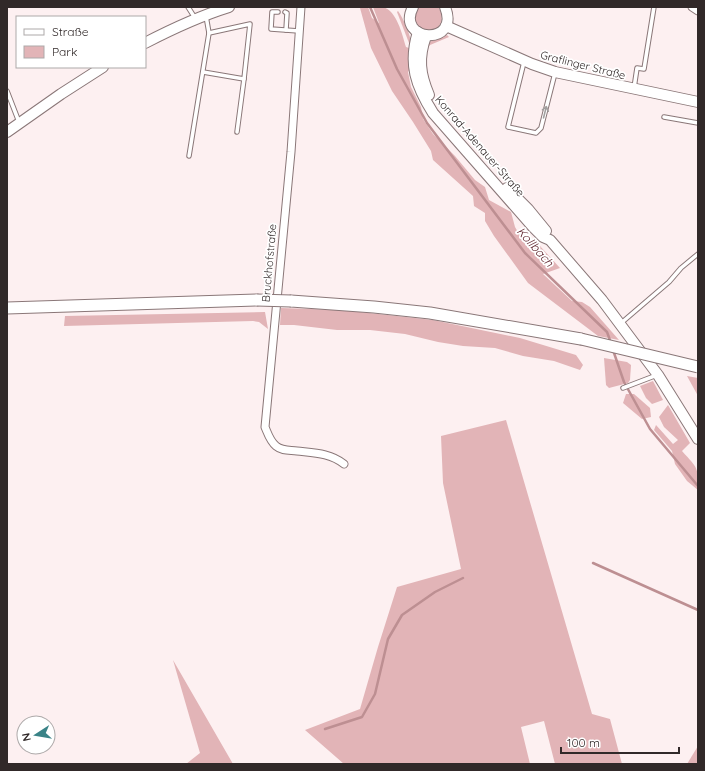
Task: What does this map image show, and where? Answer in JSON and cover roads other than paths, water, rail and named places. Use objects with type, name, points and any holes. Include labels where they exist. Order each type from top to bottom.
[{"type":"main road","points":[[7,308],[257,300],[291,300],[374,307],[430,313],[581,339],[698,367]]},
{"type":"street","points":[[146,43],[206,15],[229,7]]},
{"type":"street","name":"Bruckhofstraße","points":[[301,7],[291,152],[265,427],[270,439],[276,446],[283,450],[323,454],[337,458],[344,464]]},
{"type":"street","points":[[411,7],[410,21],[413,27],[422,34],[436,34],[442,31],[446,26],[448,13],[445,7]]},
{"type":"street","points":[[692,7],[698,11]]},
{"type":"street","name":"Graflinger Straße","points":[[446,26],[524,61],[555,72],[698,102]]},
{"type":"street","name":"Konrad-Adenauer-Straße","points":[[422,34],[413,46],[413,61],[416,78],[422,95],[433,113],[533,227],[543,237],[550,240],[602,300],[658,375],[698,439]]},
{"type":"street","points":[[7,132],[102,68]]},
{"type":"lane","points":[[188,7],[196,20]]},
{"type":"lane","points":[[634,89],[637,68],[644,69],[654,7]]},
{"type":"lane","points":[[278,12],[272,12],[271,29],[299,31]]},
{"type":"lane","points":[[285,12],[287,13],[285,23],[286,30]]},
{"type":"lane","points":[[189,156],[209,33],[206,15]]},
{"type":"lane","points":[[272,17],[277,18]]},
{"type":"lane","points":[[272,22],[277,23]]},
{"type":"lane","points":[[209,33],[250,24],[237,132]]},
{"type":"lane","points":[[524,61],[508,127],[536,133],[541,128],[555,72]]},
{"type":"lane","points":[[203,72],[244,79]]},
{"type":"lane","points":[[7,91],[20,123]]},
{"type":"lane","points":[[664,117],[698,123]]},
{"type":"lane","points":[[620,324],[669,282],[681,268],[698,254]]},
{"type":"lane","points":[[623,388],[658,375]]},
{"type":"waterway","name":"Kollbach","points":[[370,7],[397,69],[427,123],[525,253],[607,332],[611,343]]},
{"type":"waterway","name":"Kollbach","points":[[613,350],[624,382],[650,429],[698,486]]},
{"type":"waterway","points":[[593,563],[698,610]]},
{"type":"waterway","points":[[325,729],[362,717],[375,694],[388,639],[402,615],[435,592],[463,578]]}]
